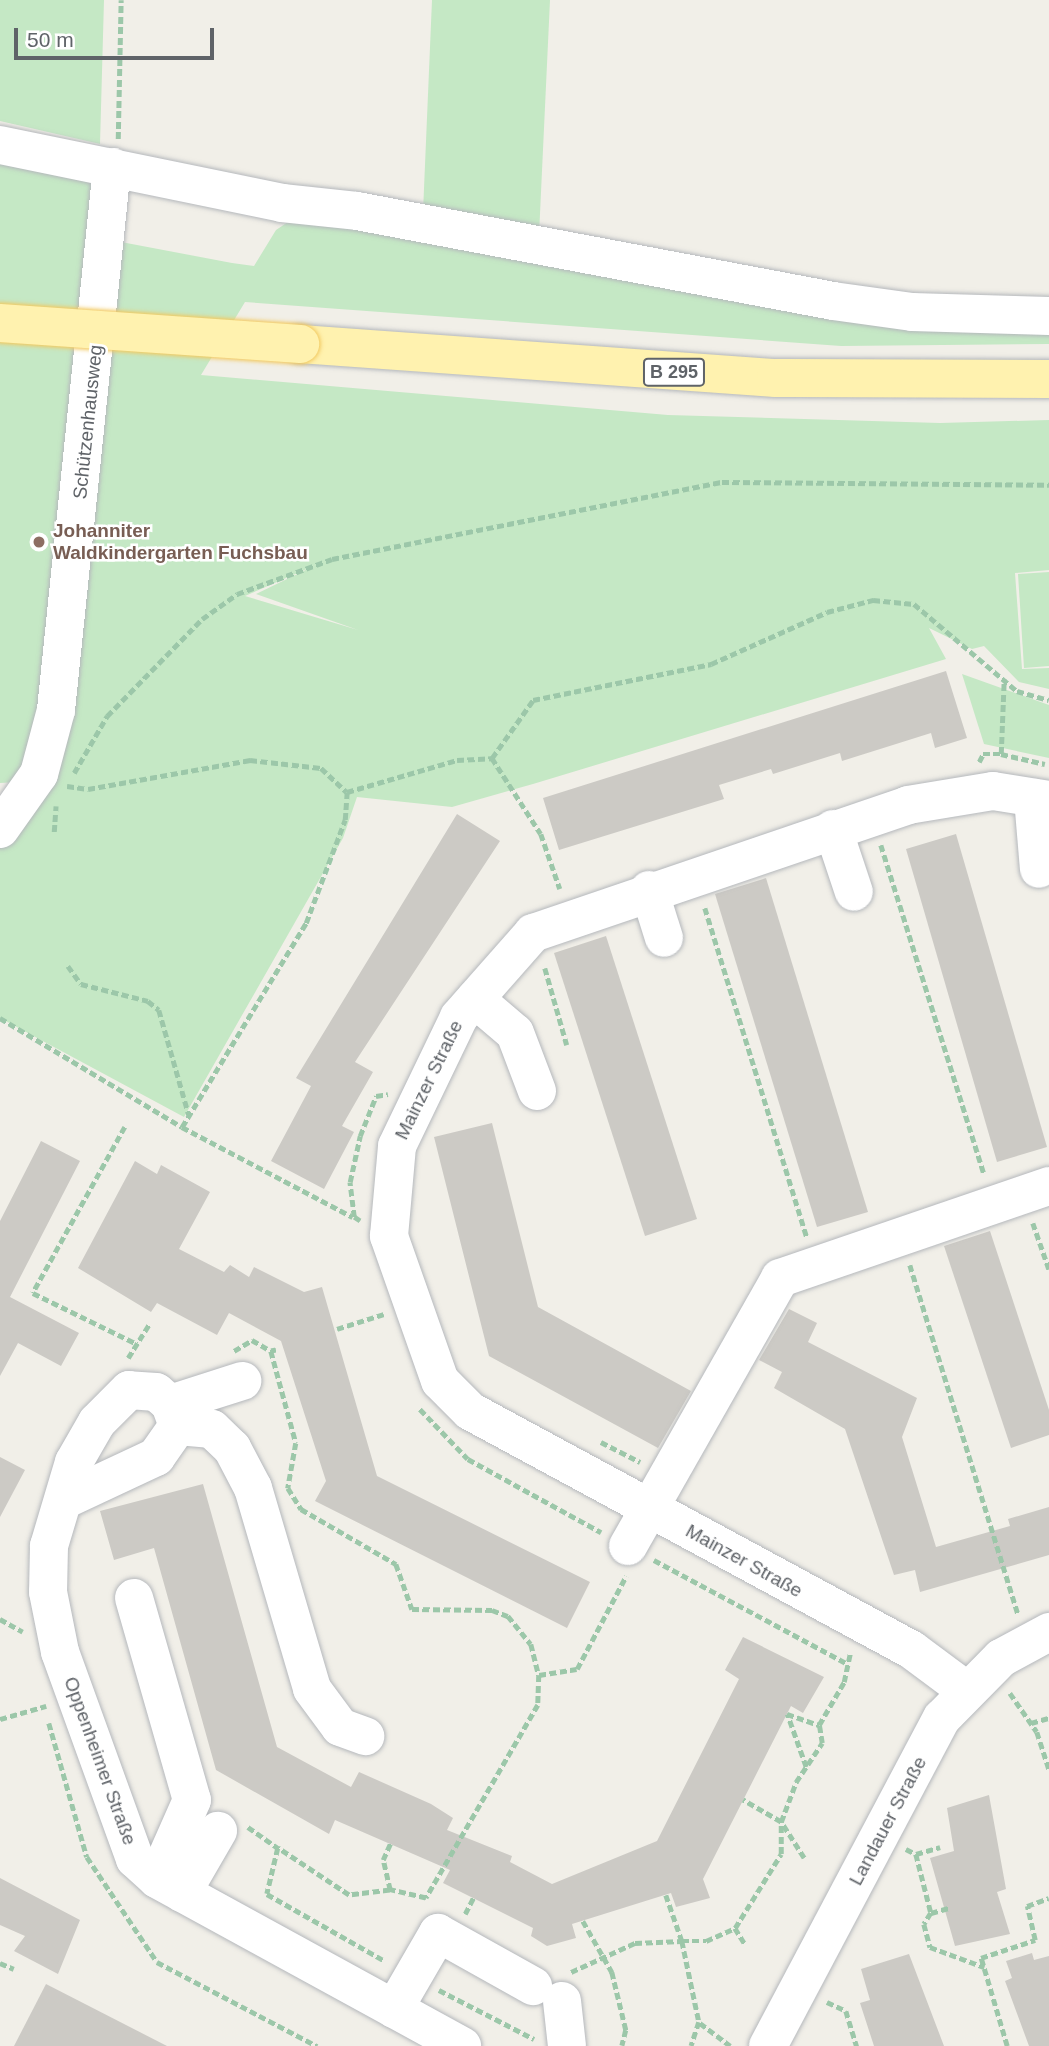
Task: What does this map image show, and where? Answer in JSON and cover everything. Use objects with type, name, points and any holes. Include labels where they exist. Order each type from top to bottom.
[{"type":"main road","name":"B 295","points":[[0,323],[764,377],[1049,379]]},
{"type":"street","points":[[0,145],[833,300],[912,312],[1049,316]]},
{"type":"street","name":"Schützenhausweg","points":[[0,829],[53,780],[56,709],[113,167]]},
{"type":"street","name":"Mainzer Straße","points":[[979,1679],[874,1633],[470,1411],[440,1381],[389,1236],[397,1146],[459,1017],[533,933],[570,916],[872,816],[992,791],[1041,799]]},
{"type":"street","points":[[1039,869],[1041,799]]},
{"type":"street","points":[[833,829],[854,892]]},
{"type":"street","points":[[649,890],[664,938]]},
{"type":"street","points":[[475,999],[516,1034],[537,1091]]},
{"type":"street","points":[[637,1556],[649,1509],[780,1278],[815,1262],[1022,1195]]},
{"type":"street","points":[[64,1500],[156,1457],[174,1415],[242,1381]]},
{"type":"street","name":"Oppenheimer Straße","points":[[365,1736],[340,1727],[312,1689],[253,1488],[232,1448],[212,1429],[174,1415],[156,1392],[129,1390],[97,1422],[64,1500],[49,1546],[48,1592],[77,1698],[135,1859],[170,1886],[461,2046]]},
{"type":"street","points":[[134,1598],[192,1800],[170,1886]]},
{"type":"street","name":"Landauer Straße","points":[[768,2046],[942,1718],[979,1679],[1038,1637]]},
{"type":"street","points":[[170,1886],[227,1824]]},
{"type":"street","points":[[394,2009],[438,1933],[548,1993],[567,2046]]},
{"type":"path","points":[[113,167],[121,0]]},
{"type":"path","points":[[347,792],[321,768],[250,760],[88,789],[53,780],[107,716],[202,619],[237,594],[332,559],[722,482],[1049,485]]},
{"type":"path","points":[[492,758],[533,700],[686,672],[827,612],[873,600],[914,604],[1017,691],[1049,700]]},
{"type":"path","points":[[1001,754],[1004,679]]},
{"type":"path","points":[[347,792],[457,760],[492,758]]},
{"type":"path","points":[[492,758],[541,834],[570,916]]},
{"type":"path","points":[[182,1127],[306,922],[345,820],[347,792]]},
{"type":"path","points":[[872,816],[1049,1269]]},
{"type":"path","points":[[694,874],[815,1262]]},
{"type":"path","points":[[68,966],[81,984],[148,1001],[159,1010],[189,1116]]},
{"type":"path","points":[[0,1018],[182,1127],[354,1217]]},
{"type":"path","points":[[125,1126],[33,1293],[136,1344]]},
{"type":"path","points":[[901,1234],[1038,1637]]},
{"type":"path","points":[[337,1329],[395,1310]]},
{"type":"path","points":[[227,1824],[278,1848],[349,1895],[390,1890],[426,1898],[538,1705],[539,1675],[531,1644],[508,1616],[492,1610],[412,1609],[396,1564],[301,1509],[288,1488],[296,1443],[271,1351],[276,1350]]},
{"type":"path","points":[[595,1439],[668,1476]]},
{"type":"path","points":[[539,1675],[577,1670],[637,1556],[848,1664]]},
{"type":"path","points":[[666,1895],[682,1941],[706,1941],[736,1928],[781,1854],[781,1822],[806,1767],[822,1743],[819,1725],[848,1664],[850,1653],[874,1633]]},
{"type":"path","points":[[979,1679],[1031,1723],[1049,1769]]},
{"type":"path","points":[[0,1719],[77,1698]]},
{"type":"path","points":[[806,1767],[790,1737],[787,1714],[819,1725]]},
{"type":"path","points":[[1031,1723],[1049,1718]]},
{"type":"path","points":[[743,1800],[781,1822],[804,1858]]},
{"type":"path","points":[[390,1890],[383,1860],[391,1842]]},
{"type":"path","points":[[902,1847],[916,1854],[940,1847]]},
{"type":"path","points":[[278,1848],[267,1894],[413,1976],[548,2046]]},
{"type":"path","points":[[916,1854],[931,1913]]},
{"type":"path","points":[[1007,2046],[981,1958],[1035,1941],[1027,1906],[1049,1898]]},
{"type":"path","points":[[949,1908],[931,1913],[924,1924],[930,1947],[984,1967]]},
{"type":"path","points":[[583,1921],[615,1982],[626,2030],[622,2046]]},
{"type":"path","points":[[736,1928],[745,1944]]},
{"type":"path","points":[[0,1963],[14,1969]]},
{"type":"path","points":[[798,1987],[846,2011],[857,2046]]},
{"type":"path","points":[[699,2022],[730,2046]]},
{"type":"green space","points":[[0,0],[104,0],[100,144],[0,121]]},
{"type":"green space","points":[[432,0],[550,0],[539,235],[423,212]]},
{"type":"green space","points":[[0,158],[100,173],[100,238],[232,263],[254,266],[276,230],[294,218],[1049,325],[1049,344],[841,346],[245,302],[201,375],[668,415],[940,423],[1049,420],[1049,570],[1015,573],[1022,669],[1049,668],[1049,689],[1019,682],[984,646],[972,649],[929,628],[946,659],[533,784],[452,807],[357,797],[343,838],[184,1117],[0,1018],[0,829],[33,781],[0,783]],"holes":[[[316,565],[256,594],[358,630],[245,596]]]},
{"type":"green space","points":[[1049,572],[1049,666],[1024,668],[1018,574]]},
{"type":"green space","points":[[962,674],[1049,705],[1049,758],[984,744]]},
{"type":"building","points":[[946,671],[967,738],[935,748],[931,733],[842,761],[840,753],[773,774],[771,769],[719,785],[724,799],[559,850],[543,798]]},
{"type":"building","points":[[457,814],[500,841],[355,1062],[373,1072],[342,1126],[354,1132],[324,1189],[271,1161],[311,1086],[296,1078]]},
{"type":"building","points":[[956,834],[1047,1147],[997,1162],[906,849]]},
{"type":"building","points":[[766,878],[868,1212],[817,1227],[715,894]]},
{"type":"building","points":[[606,936],[697,1219],[645,1236],[554,953]]},
{"type":"building","points":[[492,1123],[538,1307],[691,1391],[658,1448],[489,1356],[434,1137]]},
{"type":"building","points":[[41,1141],[80,1161],[10,1297],[79,1333],[61,1366],[18,1343],[0,1376],[0,1221]]},
{"type":"building","points":[[135,1161],[157,1174],[161,1165],[210,1192],[179,1249],[224,1272],[230,1265],[249,1277],[254,1267],[304,1292],[322,1287],[377,1476],[590,1582],[567,1628],[315,1501],[326,1481],[281,1341],[229,1313],[217,1335],[157,1303],[151,1312],[78,1268]]},
{"type":"building","points":[[990,1231],[1049,1410],[1049,1435],[1011,1448],[944,1246]]},
{"type":"building","points":[[789,1309],[817,1323],[808,1342],[917,1398],[902,1437],[936,1547],[1010,1526],[1008,1519],[1049,1507],[1049,1555],[920,1592],[915,1570],[894,1575],[845,1429],[774,1388],[782,1372],[759,1360]]},
{"type":"building","points":[[0,1457],[25,1470],[0,1517]]},
{"type":"building","points":[[203,1484],[277,1747],[351,1787],[359,1772],[431,1804],[453,1818],[447,1830],[512,1856],[510,1862],[552,1884],[657,1841],[739,1679],[725,1670],[743,1637],[824,1677],[803,1713],[791,1706],[703,1879],[710,1898],[676,1907],[671,1893],[572,1924],[576,1938],[547,1946],[531,1936],[533,1928],[443,1883],[450,1870],[335,1820],[329,1834],[216,1770],[154,1548],[114,1560],[100,1511]]},
{"type":"building","points":[[989,1795],[1006,1889],[997,1892],[1010,1934],[955,1946],[930,1858],[954,1851],[947,1808]]},
{"type":"building","points":[[0,1878],[80,1920],[58,1974],[14,1951],[25,1936],[0,1925]]},
{"type":"building","points":[[1032,1953],[1034,1960],[1049,1956],[1049,2046],[1029,2046],[1005,1981],[1012,1978],[1006,1961]]},
{"type":"building","points":[[909,1954],[944,2046],[874,2046],[860,2003],[870,2000],[861,1969]]},
{"type":"building","points":[[46,1984],[167,2046],[14,2046]]},
{"type":"place","name":"Johanniter Waldkindergarten Fuchsbau","points":[[39,542]]}]
